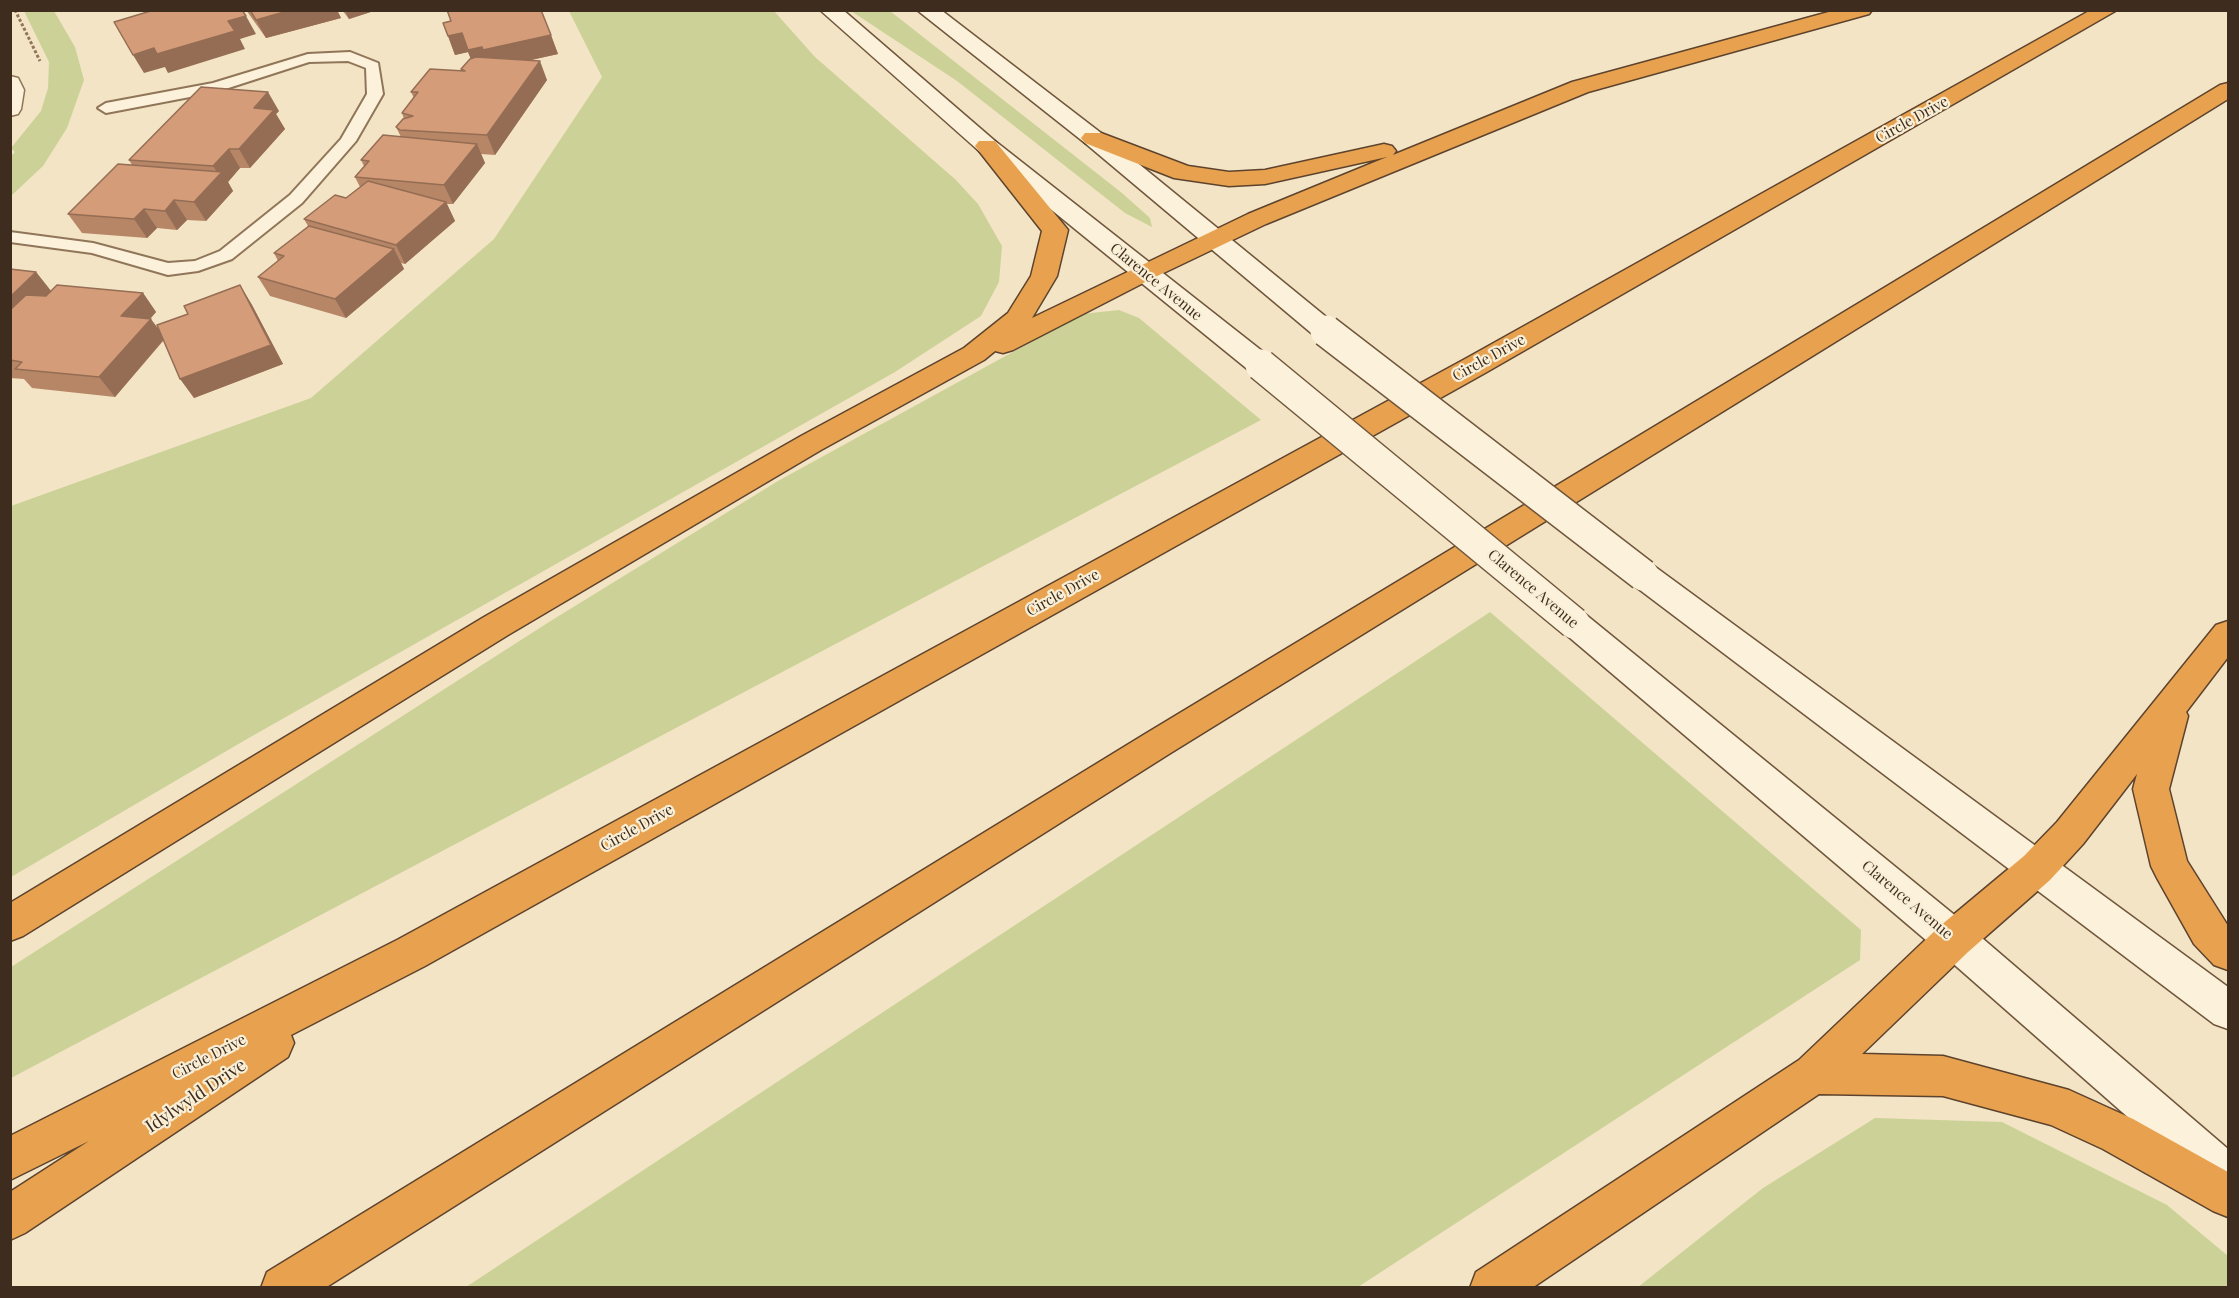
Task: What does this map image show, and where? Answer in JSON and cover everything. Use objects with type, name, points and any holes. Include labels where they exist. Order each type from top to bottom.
[{"type":"highway","points":[[811,443],[1144,272],[1257,219],[1580,87],[1862,10]]},
{"type":"highway","name":"Circle Drive","points":[[10,1159],[411,953],[1475,366],[2107,10]]},
{"type":"highway","points":[[283,1287],[1167,737],[2229,90]]},
{"type":"highway","points":[[1093,138],[1183,173],[1229,179],[1265,177],[1480,129]]},
{"type":"highway","points":[[10,924],[496,626],[811,443],[974,354],[1018,319],[1044,276],[1055,230],[987,146]]},
{"type":"highway","points":[[1492,1287],[1813,1074],[1954,939],[2037,868],[2070,833],[2229,634]]},
{"type":"highway","points":[[2174,704],[2151,789],[2170,866],[2208,930],[2229,952]]},
{"type":"highway","name":"Idylwyld Drive","points":[[10,1218],[411,953]]},
{"type":"highway","points":[[1813,1074],[1943,1076],[2054,1105],[2118,1134],[2229,1196]]},
{"type":"main road","name":"Clarence Avenue","points":[[830,10],[987,146],[1261,365],[1954,939],[2229,1177]]},
{"type":"main road","points":[[927,10],[1093,138],[1326,331],[1644,574],[2229,1010]]},
{"type":"main road","points":[[10,83],[13,90],[10,109]]},
{"type":"lane","points":[[10,237],[93,248],[168,269],[198,266],[226,255],[296,199],[348,141],[375,94],[373,66],[350,56],[308,58],[216,87],[106,108]]},
{"type":"green space","points":[[24,11],[54,11],[75,47],[84,80],[67,128],[43,166],[11,196],[11,156],[15,152],[11,148],[41,111],[48,88],[49,62]]},
{"type":"green space","points":[[569,11],[774,11],[815,57],[956,180],[978,204],[1002,246],[999,282],[981,316],[895,372],[247,739],[11,877],[11,506],[311,398],[494,239],[602,77]]},
{"type":"green space","points":[[851,11],[890,11],[1122,193],[1150,218],[1152,227],[1125,213],[957,81]]},
{"type":"green space","points":[[1119,310],[1139,318],[1261,420],[11,1078],[11,967],[549,622],[778,481],[1082,314]]},
{"type":"green space","points":[[1490,612],[1861,930],[1860,960],[1358,1287],[466,1287]]},
{"type":"green space","points":[[1875,1118],[2002,1122],[2167,1205],[2228,1256],[2228,1287],[1638,1287],[1763,1188]]},
{"type":"building","points":[[154,10],[242,10],[246,16],[228,21],[235,31],[157,54],[154,48],[133,55],[114,22]]},
{"type":"building","points":[[250,10],[291,10],[256,20]]},
{"type":"building","points":[[447,10],[541,10],[551,35],[483,50],[482,47],[468,50],[462,33],[448,36],[443,23],[451,21]]},
{"type":"building","points":[[476,57],[540,61],[487,135],[400,130],[396,127],[403,119],[413,116],[402,113],[418,92],[411,92],[430,69],[465,71],[461,69],[470,59]]},
{"type":"building","points":[[201,87],[268,92],[254,108],[274,110],[239,149],[229,149],[213,166],[129,160]]},
{"type":"building","points":[[383,135],[477,144],[444,185],[355,177],[369,161],[361,160]]},
{"type":"building","points":[[118,164],[222,172],[194,202],[174,200],[165,211],[144,209],[134,219],[68,214]]},
{"type":"building","points":[[368,181],[446,202],[396,245],[304,219],[335,195],[346,198]]},
{"type":"building","points":[[309,226],[394,249],[335,299],[258,277],[284,256],[274,253]]},
{"type":"building","points":[[10,269],[36,272],[10,297]]},
{"type":"building","points":[[57,285],[143,293],[121,316],[151,319],[99,377],[15,369],[22,362],[10,360],[10,310],[26,295],[46,296]]},
{"type":"building","points":[[240,285],[271,345],[180,379],[157,325],[188,314],[184,306]]}]
